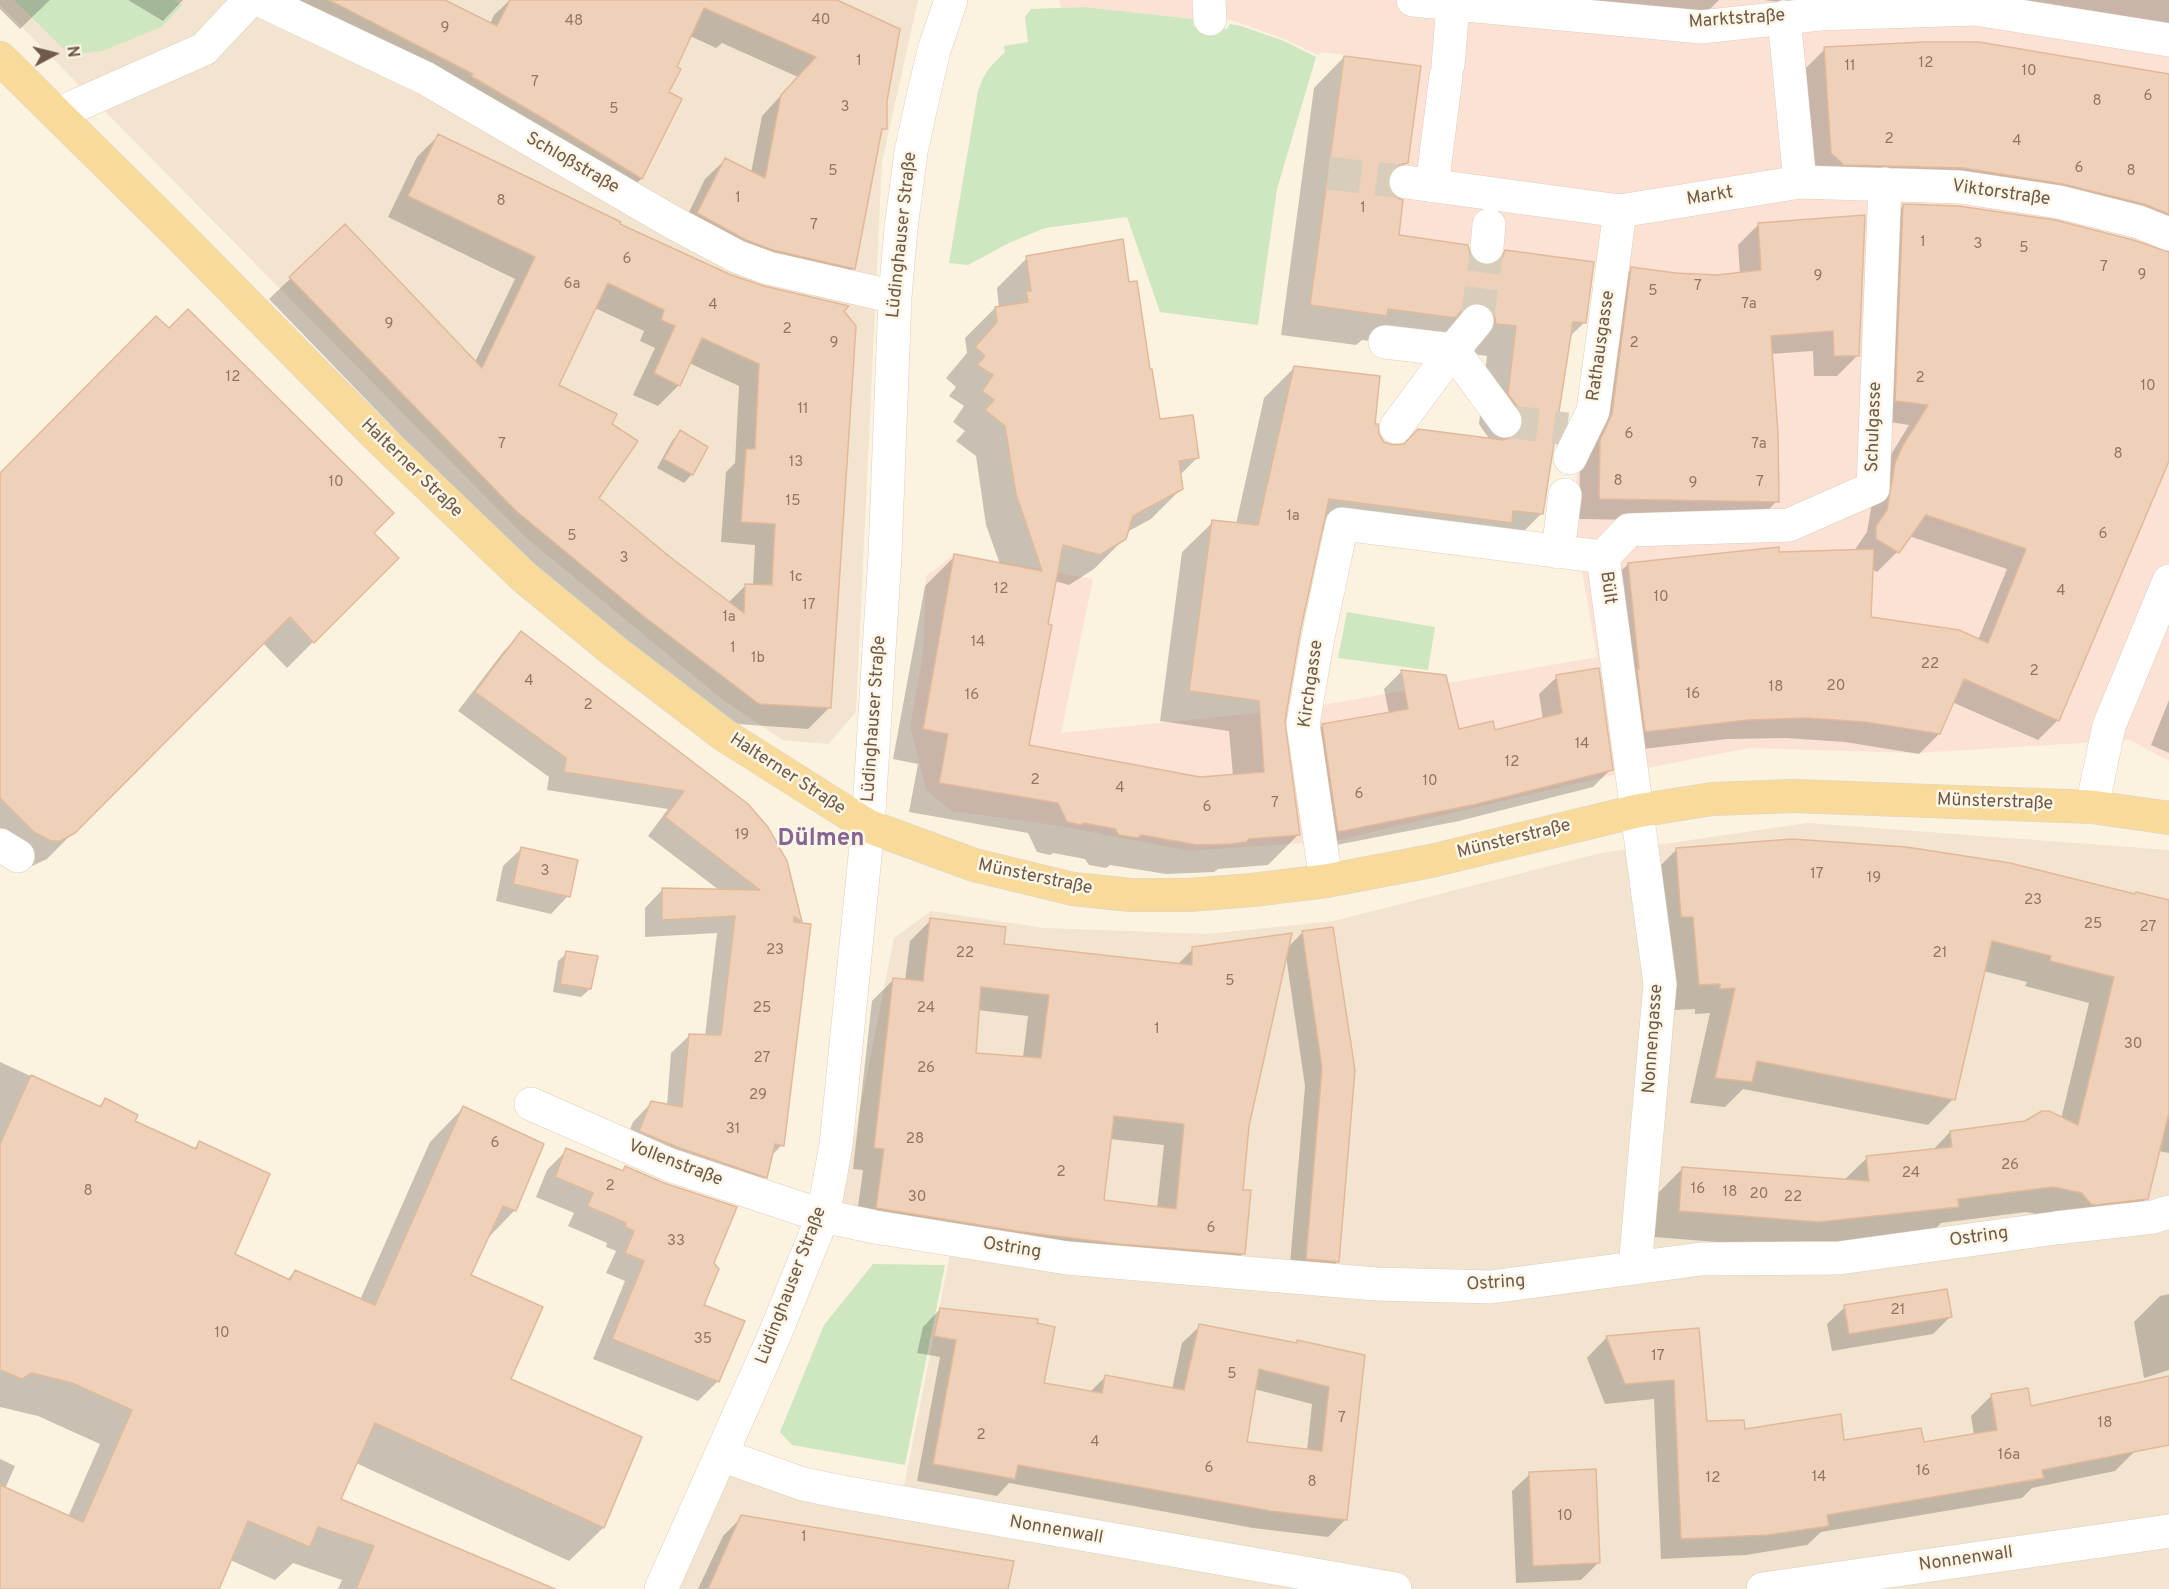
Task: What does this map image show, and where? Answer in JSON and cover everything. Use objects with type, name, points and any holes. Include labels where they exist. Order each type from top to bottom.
[{"type":"main road","name":"Halterner Straße","points":[[0,58],[177,232],[376,435],[524,577],[614,651],[724,735],[868,826]]},
{"type":"main road","name":"Münsterstraße","points":[[868,826],[974,865],[1073,889],[1131,895],[1190,895],[1326,881],[1431,861],[1637,811],[1712,798],[1794,796],[2092,807],[2169,818]]},
{"type":"street","points":[[57,114],[204,49],[250,0]]},
{"type":"street","name":"Schloßstraße","points":[[260,0],[425,78],[672,222],[738,257],[768,268],[895,297]]},
{"type":"street","name":"Lüdinghauser Straße","points":[[661,1589],[772,1341],[823,1216],[836,1145],[868,826],[885,555],[895,297],[911,152],[934,50],[951,0]]},
{"type":"street","name":"Marktstraße","points":[[1413,0],[1701,27],[1739,11],[1784,17],[1975,9],[2169,40]]},
{"type":"street","name":"Markt","points":[[1453,5],[1447,70],[1419,184],[1490,221],[1620,211],[1815,182]]},
{"type":"street","points":[[1784,17],[1815,182]]},
{"type":"street","name":"Viktorstraße","points":[[1815,182],[1960,187],[2059,202],[2139,222],[2169,234]]},
{"type":"street","name":"Schulgasse","points":[[1602,557],[1629,530],[1789,525],[1873,488],[1885,183]]},
{"type":"street","name":"Rathausgasse","points":[[1573,440],[1593,411],[1620,211]]},
{"type":"street","points":[[1396,427],[1452,350],[1477,321]]},
{"type":"street","points":[[1385,342],[1452,350],[1505,421]]},
{"type":"street","points":[[1558,552],[1565,495]]},
{"type":"street","name":"Bült","points":[[1342,524],[1377,517],[1558,552],[1602,557],[1637,811]]},
{"type":"street","name":"Kirchgasse","points":[[1326,881],[1303,724],[1318,637],[1342,524]]},
{"type":"street","points":[[2092,807],[2109,726],[2169,581]]},
{"type":"street","name":"Nonnengasse","points":[[1635,1268],[1660,984],[1637,811]]},
{"type":"street","name":"Vollenstraße","points":[[531,1104],[670,1165],[823,1216]]},
{"type":"street","name":"Ostring","points":[[823,1216],[875,1227],[1066,1258],[1376,1284],[1491,1287],[1701,1258],[1839,1258],[2169,1212]]},
{"type":"street","name":"Nonnenwall","points":[[721,1455],[803,1484],[842,1492],[1316,1582],[1395,1589]]},
{"type":"street","name":"Nonnenwall","points":[[1763,1589],[2169,1531]]},
{"type":"shaded area","points":[[0,0],[918,0],[882,162],[856,712],[828,744],[783,740],[724,701],[525,537],[0,5]]},
{"type":"shaded area","points":[[1059,0],[2169,0],[2169,761],[2130,740],[1917,753],[1749,748],[1622,773],[1335,841],[1188,851],[1060,826],[951,811],[926,790],[910,726],[923,654],[926,576],[956,553],[1093,579],[1061,733],[1305,708],[1597,657],[1572,515],[1602,263],[1399,235],[1421,66],[1322,52],[1318,55],[1287,40],[1231,20],[1194,19],[1084,7],[1061,8]]},
{"type":"shaded area","points":[[1808,823],[2169,850],[2169,1589],[673,1589],[737,1456],[903,1491],[954,1234],[838,1218],[894,938],[931,911],[1044,928],[1208,934],[1334,921],[1601,853]]},
{"type":"green space","points":[[14,0],[174,0],[182,5],[161,27],[102,51],[70,55]]},
{"type":"green space","points":[[1084,7],[1194,19],[1193,26],[1209,28],[1227,29],[1230,24],[1241,26],[1284,41],[1316,57],[1277,189],[1258,325],[1160,312],[1127,217],[1045,228],[1009,243],[968,265],[949,263],[978,91],[983,78],[1005,52],[1004,46],[1028,42],[1025,17],[1031,9]]},
{"type":"green space","points":[[1347,612],[1435,627],[1428,670],[1338,658]]},
{"type":"green space","points":[[873,1264],[945,1265],[905,1465],[792,1445],[780,1432],[824,1325]]},
{"type":"building","points":[[329,0],[445,0],[497,26],[510,0],[837,0],[900,29],[887,101],[887,129],[882,129],[855,269],[773,250],[746,240],[697,213],[725,158],[765,178],[781,95],[816,57],[704,8],[677,67],[681,69],[669,92],[682,99],[642,179],[471,76],[473,74]]},
{"type":"building","points":[[1979,42],[2169,74],[2169,214],[2144,204],[2063,184],[1963,168],[1844,165],[1831,153],[1824,47]]},
{"type":"building","points":[[1344,56],[1421,66],[1408,163],[1398,165],[1392,170],[1388,179],[1389,190],[1395,197],[1403,200],[1399,235],[1468,245],[1470,255],[1476,262],[1485,266],[1495,264],[1502,258],[1505,250],[1594,262],[1586,323],[1573,322],[1543,514],[1513,511],[1512,523],[1329,499],[1300,633],[1285,721],[1300,835],[1249,839],[1246,842],[1231,844],[1197,845],[1142,835],[1137,838],[1119,835],[1115,829],[1067,822],[1058,803],[939,783],[948,734],[923,729],[954,554],[1042,571],[1016,494],[1005,426],[985,410],[994,400],[982,391],[993,375],[977,365],[985,356],[975,347],[997,322],[995,307],[1028,302],[1026,291],[1031,291],[1026,256],[1123,239],[1129,282],[1137,281],[1160,419],[1193,415],[1199,458],[1179,461],[1183,489],[1133,516],[1126,539],[1100,555],[1063,545],[1048,624],[1052,625],[1029,745],[1200,777],[1264,772],[1259,701],[1189,691],[1212,520],[1258,525],[1294,366],[1380,376],[1375,424],[1378,424],[1379,434],[1384,442],[1393,445],[1404,444],[1418,429],[1503,440],[1516,436],[1522,429],[1524,418],[1508,394],[1516,326],[1496,324],[1494,314],[1488,306],[1480,302],[1471,303],[1455,318],[1388,309],[1387,316],[1310,305]]},
{"type":"building","points":[[438,134],[621,222],[620,224],[731,275],[764,286],[849,306],[844,311],[856,326],[831,708],[759,704],[642,615],[515,510],[289,277],[345,224],[482,368],[535,257],[408,196]],"holes":[[[608,283],[664,310],[661,320],[675,326],[654,373],[680,386],[702,338],[759,364],[755,449],[746,449],[741,522],[775,524],[772,585],[745,584],[744,613],[670,557],[599,498],[638,441],[612,424],[617,414],[559,385]]]},
{"type":"building","points":[[1903,204],[1958,206],[2055,220],[2133,240],[2169,252],[2169,461],[2059,721],[1964,679],[1940,734],[1865,722],[1807,718],[1748,720],[1645,732],[1628,563],[1779,547],[1779,552],[1874,549],[1871,617],[1959,630],[1988,643],[2026,549],[1926,515],[1899,553],[1876,539],[1876,526],[1887,510],[1895,463],[1903,445],[1928,405],[1895,401]]},
{"type":"building","points":[[1865,215],[1859,356],[1834,356],[1833,331],[1771,336],[1778,432],[1779,502],[1599,499],[1600,440],[1612,414],[1631,267],[1676,273],[1717,275],[1761,270],[1758,223]]},
{"type":"building","points":[[188,309],[394,513],[374,533],[399,558],[314,643],[290,617],[75,833],[60,841],[51,841],[35,833],[0,798],[0,473],[156,316],[169,328]]},
{"type":"building","points":[[680,430],[708,447],[693,475],[664,459]]},
{"type":"building","points":[[521,631],[748,804],[768,827],[787,861],[802,922],[794,916],[794,922],[811,924],[784,1146],[775,1144],[767,1178],[677,1147],[639,1131],[651,1101],[682,1107],[689,1034],[721,1035],[735,916],[662,920],[662,888],[760,890],[665,817],[684,791],[564,772],[566,758],[475,692]]},
{"type":"building","points":[[1599,668],[1613,770],[1477,804],[1338,832],[1322,724],[1408,709],[1401,670],[1446,675],[1459,729],[1493,721],[1495,730],[1562,713],[1556,675]]},
{"type":"building","points":[[1792,839],[1906,847],[2010,863],[2135,894],[2136,892],[2169,900],[2169,1113],[2148,1199],[2095,1205],[2091,1204],[2082,1193],[2053,1187],[1958,1199],[1959,1207],[1819,1222],[1679,1211],[1682,1167],[1869,1181],[1866,1156],[1952,1147],[1950,1131],[2025,1121],[2042,1111],[2049,1111],[2078,1125],[2114,977],[2050,961],[2051,956],[1992,941],[1955,1100],[1757,1061],[1752,1082],[1715,1078],[1735,988],[1720,989],[1720,984],[1699,985],[1693,917],[1681,917],[1676,848]]},
{"type":"building","points":[[521,847],[578,860],[570,897],[513,884]]},
{"type":"building","points":[[930,918],[1006,927],[1004,944],[1192,965],[1192,947],[1292,933],[1249,1126],[1243,1190],[1251,1190],[1245,1254],[1119,1244],[1023,1232],[876,1208],[884,1149],[874,1148],[893,978],[923,981]],"holes":[[[981,987],[1049,995],[1041,1058],[976,1053]],[[1114,1116],[1184,1124],[1176,1209],[1104,1200]]]},
{"type":"building","points":[[1333,927],[1355,1070],[1339,1262],[1306,1259],[1322,1068],[1302,931]]},
{"type":"building","points":[[566,951],[598,956],[591,989],[560,984]]},
{"type":"building","points":[[31,1075],[101,1107],[105,1098],[138,1115],[135,1121],[196,1149],[199,1141],[270,1174],[235,1254],[290,1280],[295,1270],[375,1305],[463,1106],[544,1144],[516,1211],[503,1206],[471,1275],[543,1307],[511,1379],[642,1437],[604,1528],[375,1423],[341,1499],[555,1589],[356,1589],[374,1546],[318,1527],[310,1547],[248,1521],[219,1589],[0,1589],[0,1485],[83,1522],[132,1410],[72,1383],[31,1373],[22,1379],[0,1370],[0,1144]]},
{"type":"building","points":[[566,1148],[623,1171],[625,1166],[664,1183],[737,1207],[714,1263],[719,1269],[704,1305],[745,1321],[719,1382],[612,1339],[644,1261],[625,1253],[634,1231],[625,1227],[626,1223],[587,1206],[593,1193],[555,1177]]},
{"type":"building","points":[[1947,1289],[1952,1317],[1849,1334],[1844,1305]]},
{"type":"building","points":[[940,1308],[1038,1319],[1037,1323],[1055,1327],[1044,1383],[1102,1393],[1105,1375],[1184,1390],[1199,1324],[1297,1343],[1297,1340],[1365,1355],[1347,1520],[1271,1511],[1018,1465],[1015,1479],[933,1464],[956,1340],[934,1336]],"holes":[[[1259,1369],[1329,1387],[1322,1451],[1247,1442]]]},
{"type":"building","points":[[1699,1328],[1707,1421],[1744,1420],[1745,1429],[1841,1414],[1844,1440],[1921,1428],[1924,1442],[1997,1430],[1991,1394],[2028,1388],[2031,1406],[2169,1376],[2169,1445],[2042,1470],[2044,1478],[1827,1515],[1829,1526],[1767,1535],[1681,1539],[1674,1380],[1625,1384],[1606,1336]]},
{"type":"building","points":[[1596,1469],[1600,1563],[1533,1566],[1529,1472]]},
{"type":"building","points":[[741,1515],[1014,1561],[1008,1589],[708,1589]]},
{"type":"tunnel","points":[[1328,173],[1406,182]]},
{"type":"tunnel","points":[[1477,321],[1487,247]]},
{"type":"tunnel","points":[[1505,421],[1567,429]]},
{"type":"district","name":"Dülmen","points":[[821,840]]}]
